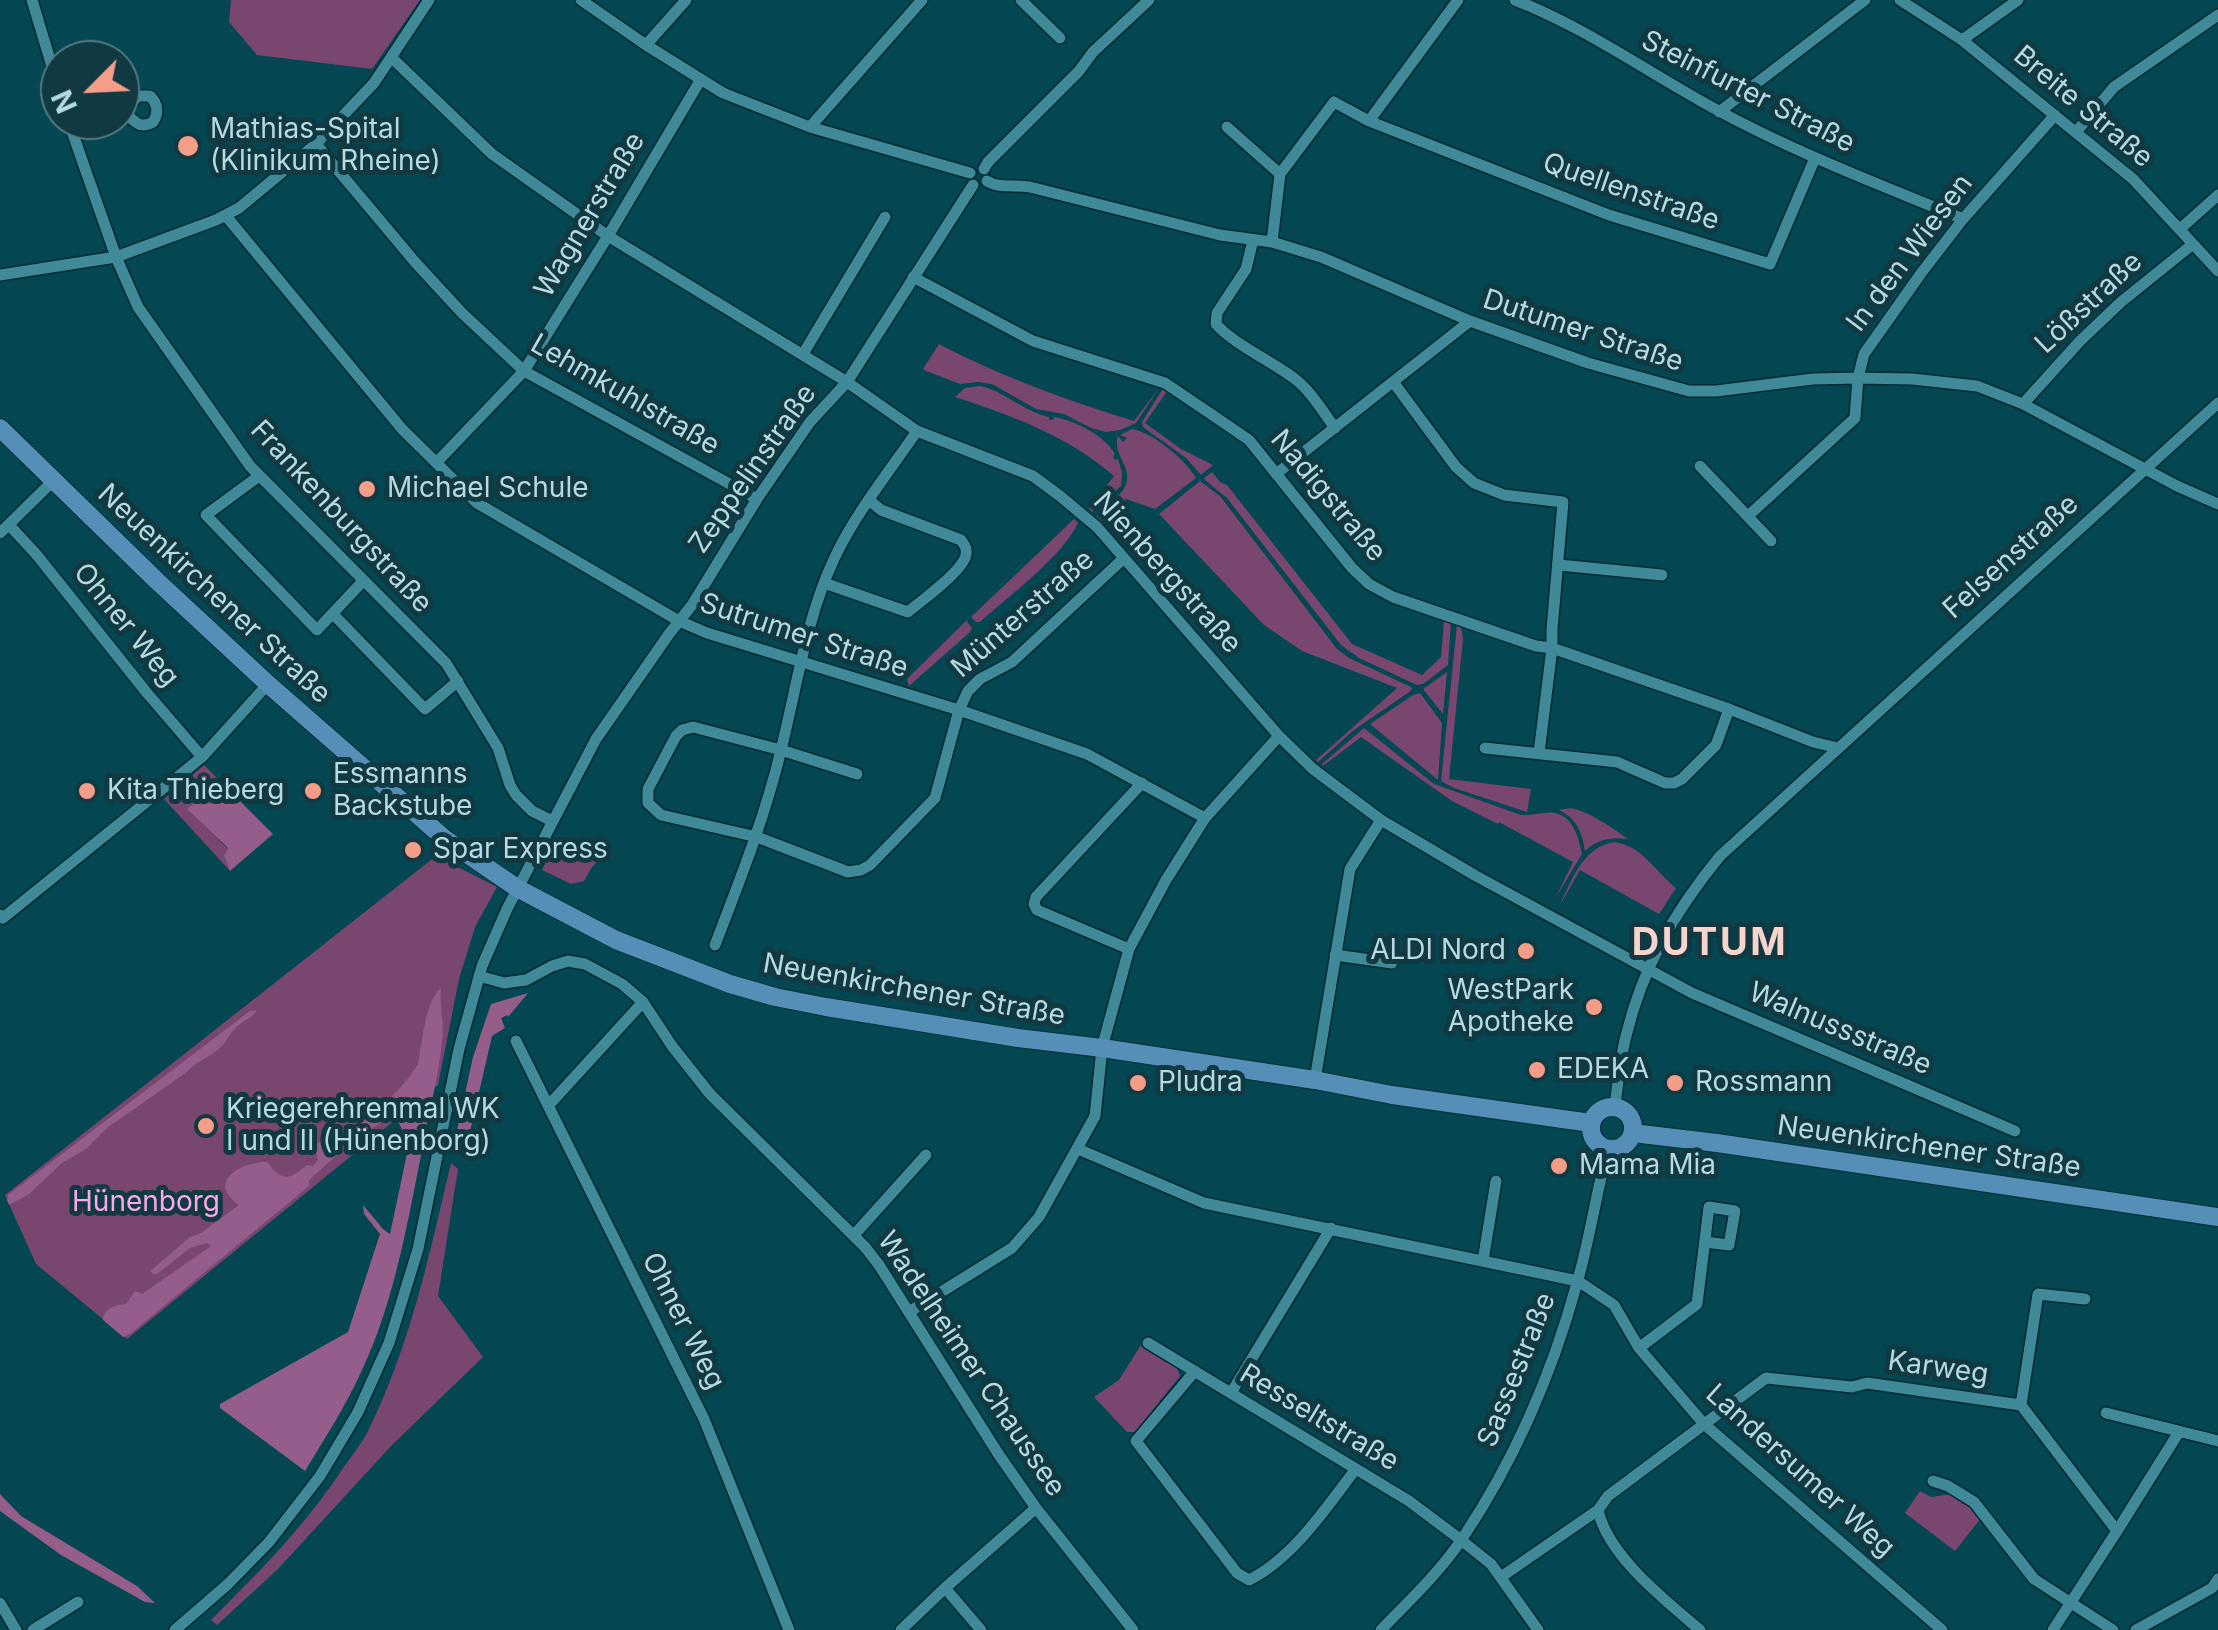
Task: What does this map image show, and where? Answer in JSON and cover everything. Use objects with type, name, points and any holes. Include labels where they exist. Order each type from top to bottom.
[{"type":"street","points":[[32,0],[44,40]]},
{"type":"street","points":[[0,275],[116,257],[239,208],[316,144],[374,83],[429,0]]},
{"type":"street","name":"Dutumer Straße","points":[[581,0],[723,93],[810,127],[979,177],[995,186],[1030,187],[1321,256],[1470,321],[1588,363],[1689,392],[1858,378],[1977,386],[2023,404],[2218,504]]},
{"type":"street","points":[[646,45],[686,0]]},
{"type":"street","points":[[810,127],[922,0]]},
{"type":"street","points":[[1021,0],[1060,38]]},
{"type":"street","name":"Zeppelinstraße","points":[[175,1630],[269,1542],[320,1476],[358,1412],[389,1342],[418,1249],[455,1067],[491,940],[596,739],[692,605],[810,422],[848,382],[988,162],[1093,52],[1149,0]]},
{"type":"street","points":[[1272,242],[1280,174],[1334,102],[1370,121],[1458,0]]},
{"type":"street","name":"Steinfurter Straße","points":[[1515,0],[1554,15],[1719,112],[1815,158],[1964,219]]},
{"type":"street","points":[[1719,112],[1865,0]]},
{"type":"street","name":"Breite Straße","points":[[1900,0],[1962,40],[2133,179],[2218,271]]},
{"type":"street","points":[[1962,40],[2018,0]]},
{"type":"street","points":[[2076,132],[2114,88],[2218,16]]},
{"type":"street","name":"Nienbergstraße","points":[[392,58],[492,154],[608,236],[848,382],[917,432],[1033,476],[1097,528],[1279,736],[1313,769],[1382,820],[1647,970]]},
{"type":"street","name":"Wagnerstraße","points":[[437,462],[524,371],[701,79]]},
{"type":"street","points":[[140,96],[150,96],[157,105],[157,114],[153,122],[140,125]]},
{"type":"street","name":"In den Wiesen","points":[[1748,516],[1855,418],[1864,354],[1964,219],[2055,115]]},
{"type":"street","name":"Quellenstraße","points":[[1370,121],[1610,215],[1770,264],[1815,158]]},
{"type":"street","points":[[1228,126],[1280,174]]},
{"type":"street","name":"Frankenburgstraße","points":[[75,140],[138,307],[259,476],[446,663],[498,748],[516,795],[532,811],[552,821]]},
{"type":"street","name":"Lehmkuhlstraße","points":[[316,144],[462,314],[524,371],[757,499]]},
{"type":"street","points":[[2180,229],[2218,195]]},
{"type":"street","name":"Sutrumer Straße","points":[[226,216],[402,429],[478,503],[679,622],[1087,754],[1205,818]]},
{"type":"street","points":[[803,354],[884,218]]},
{"type":"street","points":[[1252,240],[1246,268],[1217,314],[1216,324],[1304,386],[1335,428]]},
{"type":"street","name":"Lößstraße","points":[[2023,404],[2121,302],[2193,244]]},
{"type":"street","name":"Nadigstraße","points":[[914,278],[1033,342],[1165,384],[1249,440],[1352,568],[1369,584],[1393,597],[1838,748]]},
{"type":"street","points":[[1276,474],[1470,321]]},
{"type":"street","points":[[1394,384],[1456,467],[1474,483],[1504,495],[1563,502],[1539,753]]},
{"type":"street","name":"Felsenstraße","points":[[1614,1106],[1626,1035],[1647,970],[1689,893],[1720,856],[2218,402]]},
{"type":"street","name":"Neuenkirchener Straße","points":[[0,428],[157,582],[445,840],[518,888],[616,940],[750,990],[846,1010],[1591,1123]]},
{"type":"street","points":[[715,945],[757,837],[800,662],[824,583],[835,556],[869,500],[917,432]]},
{"type":"street","points":[[1700,466],[1771,542]]},
{"type":"street","points":[[259,476],[206,515],[318,630],[363,582]]},
{"type":"street","points":[[5,530],[54,480]]},
{"type":"street","points":[[824,583],[908,612],[959,568],[966,557],[961,540],[881,510],[869,500]]},
{"type":"street","name":"Ohner Weg","points":[[5,530],[36,554],[202,757]]},
{"type":"street","name":"Münterstraße","points":[[959,710],[968,691],[980,679],[1012,662],[1124,558]]},
{"type":"street","points":[[1558,565],[1662,574]]},
{"type":"street","points":[[333,614],[424,708],[458,681]]},
{"type":"street","points":[[0,915],[3,918],[50,882],[202,757],[268,684]]},
{"type":"street","points":[[1485,748],[1617,762],[1674,783],[1716,746],[1729,709]]},
{"type":"street","points":[[856,774],[693,727],[676,736],[648,789],[648,803],[661,816],[757,837],[848,872],[862,870],[934,798],[959,710]]},
{"type":"street","points":[[909,1312],[1012,1248],[1040,1217],[1096,1116],[1102,1048],[1129,950],[1205,818],[1279,736]]},
{"type":"street","points":[[1129,950],[1038,910],[1034,904],[1036,897],[1142,783]]},
{"type":"street","points":[[1315,1080],[1350,869],[1382,820]]},
{"type":"street","points":[[1335,955],[1392,963]]},
{"type":"street","name":"Wadelheimer Chaussee","points":[[479,976],[504,983],[526,980],[561,962],[578,962],[622,984],[643,1002],[710,1094],[854,1235],[879,1265],[998,1456],[1133,1630]]},
{"type":"street","name":"Walnussstraße","points":[[1647,970],[1692,993],[2015,1130]]},
{"type":"street","points":[[548,1106],[643,1002]]},
{"type":"street","name":"Ohner Weg","points":[[516,1041],[704,1419],[789,1630]]},
{"type":"street","points":[[1614,1106],[1630,1116],[1633,1133],[1623,1146],[1608,1149],[1594,1140],[1591,1123],[1599,1110],[1614,1106]]},
{"type":"street","name":"Neuenkirchener Straße","points":[[1633,1133],[2218,1218]]},
{"type":"street","name":"Landersumer Weg","points":[[1078,1149],[1204,1203],[1578,1280],[1614,1305],[1640,1348],[1704,1424],[1942,1630]]},
{"type":"street","name":"Sassestraße","points":[[1381,1630],[1461,1540],[1508,1464],[1533,1412],[1578,1280],[1608,1149]]},
{"type":"street","points":[[854,1235],[926,1155]]},
{"type":"street","points":[[1483,1261],[1496,1181]]},
{"type":"street","points":[[1231,1393],[1331,1228]]},
{"type":"street","points":[[1640,1348],[1697,1304],[1705,1242]]},
{"type":"street","name":"Karweg","points":[[1501,1577],[1598,1510],[1608,1496],[1766,1378],[1852,1387],[1867,1383],[2021,1405],[2038,1294],[2085,1299]]},
{"type":"street","name":"Resseltstraße","points":[[1148,1342],[1409,1501],[1491,1564],[1538,1630]]},
{"type":"street","points":[[1194,1372],[1136,1441],[1237,1573],[1249,1580],[1263,1573],[1314,1524],[1355,1470]]},
{"type":"street","points":[[2021,1405],[2117,1530]]},
{"type":"street","points":[[2106,1414],[2218,1441]]},
{"type":"street","points":[[2053,1630],[2179,1432]]},
{"type":"street","points":[[1933,1481],[1974,1502],[2034,1579],[2114,1630]]},
{"type":"street","points":[[901,1630],[1036,1508]]},
{"type":"street","points":[[1598,1510],[1602,1527],[1635,1571],[1700,1630]]},
{"type":"street","points":[[2136,1630],[2212,1588],[2218,1579]]},
{"type":"street","points":[[945,1588],[980,1630]]},
{"type":"street","points":[[33,1630],[78,1602]]},
{"type":"street","points":[[0,1603],[16,1630]]},
{"type":"green space","points":[[231,0],[420,0],[372,69],[257,55],[229,22]]},
{"type":"green space","points":[[939,344],[1035,387],[1134,421],[1159,388],[1136,423],[1106,432],[1064,414],[1036,409],[992,384],[960,384],[926,371],[923,369]]},
{"type":"green space","points":[[980,386],[1049,420],[1062,419],[1097,435],[1118,459],[1121,486],[1092,512],[1089,509],[1114,476],[1059,438],[955,397],[965,388]]},
{"type":"green space","points":[[1164,387],[1167,391],[1145,423],[1181,449],[1213,465],[1201,475],[1186,458],[1143,427],[1142,422]]},
{"type":"green space","points":[[1132,429],[1168,448],[1196,478],[1155,509],[1126,499],[1101,521],[1098,513],[1127,483],[1117,443],[1118,436],[1123,442],[1127,438],[1120,435]]},
{"type":"green space","points":[[1212,472],[1227,485],[1352,644],[1422,675],[1441,657],[1444,621],[1451,621],[1448,665],[1417,685],[1359,658],[1341,645],[1227,498],[1205,480]]},
{"type":"green space","points":[[1200,481],[1220,496],[1337,649],[1411,687],[1318,762],[1397,688],[1302,651],[1264,625],[1159,514]]},
{"type":"green space","points":[[1074,519],[1078,523],[1070,536],[1034,576],[980,622],[971,617]]},
{"type":"green space","points":[[968,619],[970,632],[909,686],[907,679]]},
{"type":"green space","points":[[1457,624],[1461,625],[1463,639],[1449,779],[1531,789],[1527,812],[1441,781]]},
{"type":"green space","points":[[1447,672],[1443,714],[1423,689]]},
{"type":"green space","points":[[1420,693],[1442,723],[1438,780],[1370,724]]},
{"type":"green space","points":[[1364,728],[1434,784],[1521,815],[1551,813],[1567,819],[1575,829],[1582,854],[1555,899],[1573,862],[1452,801],[1361,737],[1323,766]]},
{"type":"green space","points":[[204,765],[220,781],[188,809],[228,849],[224,858],[230,871],[164,799]]},
{"type":"green space","points":[[1571,808],[1594,817],[1628,839],[1605,840],[1585,851],[1578,827],[1559,810]]},
{"type":"green space","points":[[1615,842],[1633,848],[1676,888],[1659,914],[1580,870],[1559,907],[1586,858],[1594,850]]},
{"type":"green space","points":[[554,844],[600,859],[584,881],[571,884],[542,870]]},
{"type":"green space","name":"Hünenborg","points":[[436,856],[497,887],[475,927],[459,979],[438,1085],[127,1339],[36,1264],[5,1195]]},
{"type":"green space","points":[[451,1163],[458,1169],[438,1296],[483,1357],[392,1445],[277,1570],[217,1625],[211,1620],[296,1530],[367,1433],[407,1334]]},
{"type":"green space","points":[[1141,1345],[1176,1366],[1180,1376],[1135,1432],[1127,1432],[1094,1397],[1119,1380]]},
{"type":"green space","points":[[1920,1491],[1931,1497],[1952,1494],[1972,1506],[1981,1518],[1955,1551],[1905,1513]]},
{"type":"shaded area","points":[[220,781],[273,834],[230,871],[224,857],[228,848],[187,809]]},
{"type":"shaded area","points":[[441,988],[443,1035],[439,1066],[384,1316],[356,1383],[305,1471],[220,1408],[220,1404],[348,1332],[380,1234],[364,1214],[363,1205],[390,1234],[409,1144],[394,1113],[370,1130],[362,1123],[397,1092],[418,1064],[428,1012]]},
{"type":"shaded area","points":[[528,993],[508,1017],[501,1018],[505,1028],[492,1036],[469,1136],[456,1135],[473,1057],[491,1004]]},
{"type":"shaded area","points":[[257,1010],[219,1049],[107,1128],[29,1194],[9,1205],[8,1195],[250,1011]]},
{"type":"shaded area","points":[[355,1127],[356,1138],[309,1180],[309,1186],[130,1334],[123,1337],[103,1320],[108,1310],[126,1304],[135,1291],[142,1294],[211,1246],[207,1243],[190,1248],[157,1274],[150,1271],[190,1237],[239,1205],[226,1189],[230,1175],[247,1165],[267,1162],[281,1176],[290,1176],[318,1160],[310,1146],[330,1138],[344,1138],[347,1128]]},
{"type":"shaded area","points":[[0,1494],[21,1516],[137,1586],[155,1603],[145,1602],[61,1555],[0,1511]]},
{"type":"place","name":"Mathias-Spital (Klinikum Rheine)","points":[[188,146]]},
{"type":"place","name":"Michael Schule","points":[[367,489]]},
{"type":"place","name":"Kita Thieberg","points":[[87,791]]},
{"type":"place","name":"Essmanns Backstube","points":[[313,791]]},
{"type":"place","name":"Spar Express","points":[[413,850]]},
{"type":"place","name":"ALDI Nord","points":[[1526,951]]},
{"type":"place","name":"WestPark Apotheke","points":[[1594,1007]]},
{"type":"place","name":"EDEKA","points":[[1537,1070]]},
{"type":"place","name":"Pludra","points":[[1138,1083]]},
{"type":"place","name":"Rossmann","points":[[1675,1083]]},
{"type":"place","name":"Kriegerehrenmal WK I und II (Hünenborg)","points":[[206,1126]]},
{"type":"place","name":"Mama Mia","points":[[1559,1166]]},
{"type":"district","name":"DUTUM","points":[[1710,944]]}]
